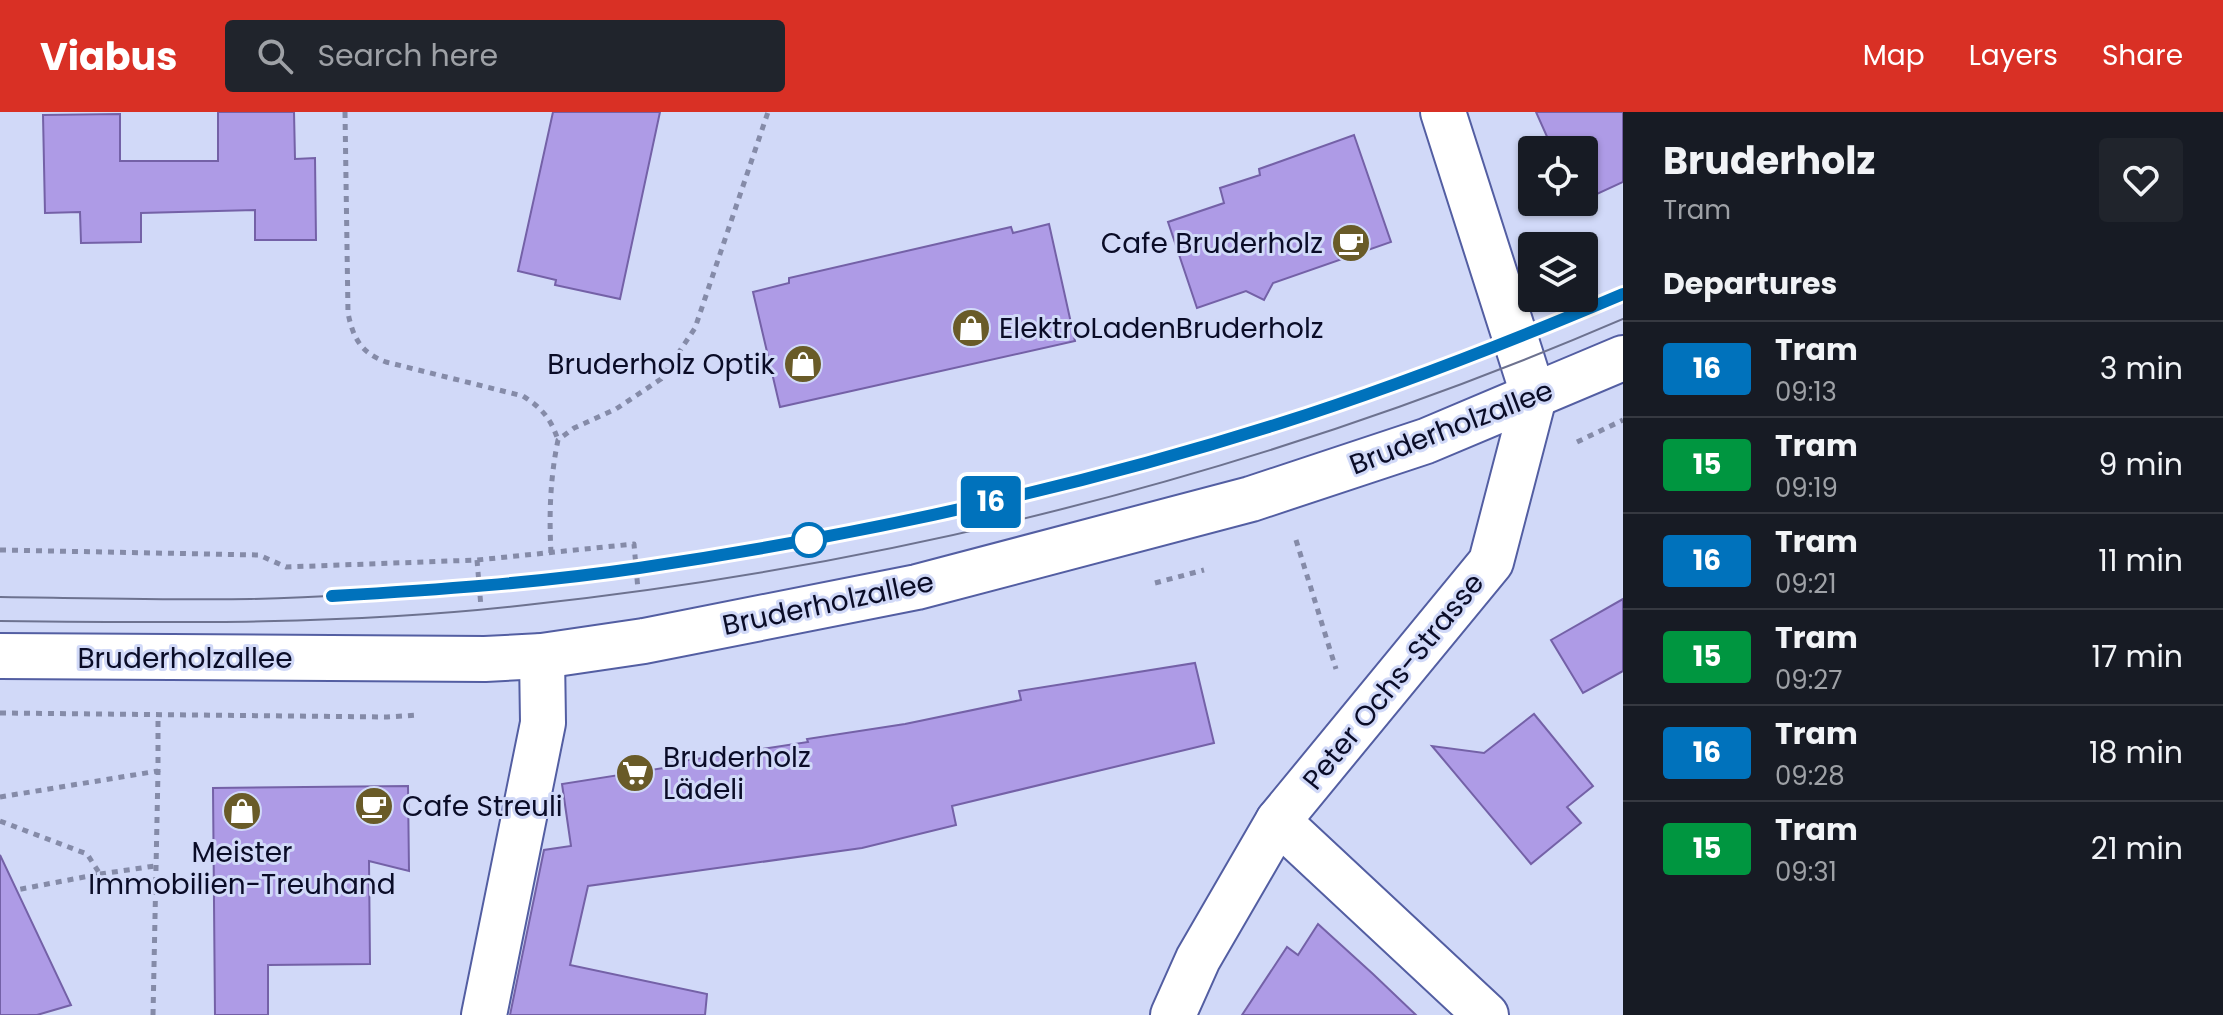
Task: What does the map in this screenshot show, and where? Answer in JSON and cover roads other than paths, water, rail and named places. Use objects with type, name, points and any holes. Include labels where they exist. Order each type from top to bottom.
[{"type":"street","points":[[1443,112],[1534,397]]},
{"type":"street","name":"Bruderholzallee","points":[[0,656],[485,659],[542,656],[644,641],[917,587],[1251,499],[1426,441],[1623,358]]},
{"type":"street","name":"Peter Ochs-Strasse","points":[[1173,1015],[1198,959],[1278,821],[1491,562],[1534,397]]},
{"type":"street","points":[[484,1015],[543,723],[542,656]]},
{"type":"street","points":[[1278,821],[1486,1015]]},
{"type":"tram line","points":[[0,597],[251,599],[448,588],[605,572],[848,533],[1074,482],[1297,417],[1515,338],[1623,294]]},
{"type":"tram line","name":"16","points":[[332,596],[480,586],[636,569],[820,539],[1029,494],[1202,447],[1369,394],[1623,294]]},
{"type":"tram line","points":[[0,621],[197,622],[461,612],[667,587],[808,564],[947,536],[1085,503],[1222,465],[1491,373],[1623,319]]},
{"type":"place","name":"Cafe Bruderholz","points":[[1351,243]]},
{"type":"place","name":"ElektroLadenBruderholz","points":[[971,328]]},
{"type":"place","name":"Bruderholz Optik","points":[[803,364]]},
{"type":"place","name":"Bruderholz Lädeli","points":[[635,773]]},
{"type":"place","name":"Cafe Streuli","points":[[374,806]]},
{"type":"place","name":"Meister Immobilien-Treuhand","points":[[242,811]]}]
